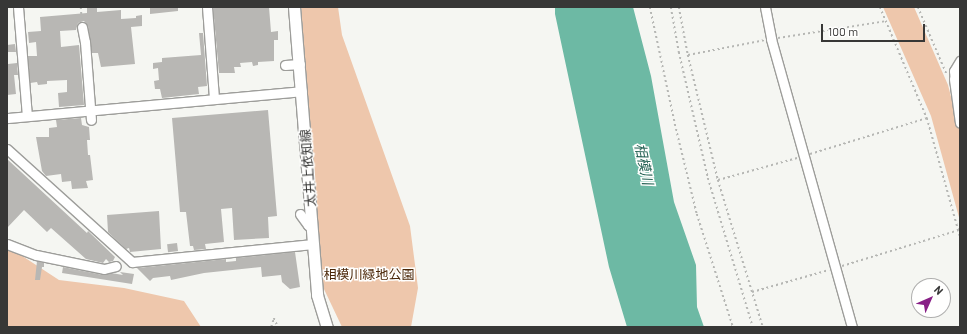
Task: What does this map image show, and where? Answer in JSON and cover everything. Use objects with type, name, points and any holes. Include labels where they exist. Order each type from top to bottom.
[{"type":"main road","name":"太井上依知線","points":[[294,7],[300,64],[317,295],[327,327]]},
{"type":"street","points":[[18,7],[27,116]]},
{"type":"street","points":[[207,7],[214,98]]},
{"type":"street","points":[[765,7],[771,39],[852,327]]},
{"type":"street","points":[[82,27],[85,42],[91,115]]},
{"type":"street","points":[[960,61],[954,71],[960,123]]},
{"type":"street","points":[[285,65],[300,64]]},
{"type":"street","points":[[954,78],[960,98]]},
{"type":"street","points":[[7,118],[27,116],[91,115],[214,98],[302,91]]},
{"type":"street","points":[[7,149],[132,262],[313,244]]},
{"type":"street","points":[[300,214],[308,225],[312,226]]},
{"type":"street","points":[[20,250],[25,241]]},
{"type":"street","points":[[7,244],[20,250],[104,269],[116,266]]},
{"type":"path","points":[[81,7],[82,27]]},
{"type":"path","points":[[650,7],[675,124],[697,214],[732,327]]},
{"type":"path","points":[[672,7],[679,52],[708,178],[753,327]]},
{"type":"path","points":[[679,7],[688,55],[718,180],[763,327]]},
{"type":"path","points":[[880,7],[927,118],[960,236]]},
{"type":"path","points":[[918,7],[945,74],[954,78]]},
{"type":"path","points":[[688,55],[771,39],[886,21]]},
{"type":"path","points":[[718,180],[804,156],[927,118]]},
{"type":"path","points":[[752,292],[959,230]]},
{"type":"path","points":[[271,327],[276,318],[278,327]]},
{"type":"green space","name":"相模川緑地公園","points":[[301,7],[338,7],[342,35],[410,226],[418,288],[411,327],[342,327],[323,287]]},
{"type":"green space","points":[[883,7],[914,7],[948,85],[960,132],[960,221],[931,116]]},
{"type":"green space","points":[[7,246],[59,280],[124,288],[184,301],[201,327],[7,327]]},
{"type":"water","name":"相模川","points":[[555,7],[633,7],[651,76],[674,202],[696,265],[697,307],[704,327],[627,327],[609,267],[555,14]]},
{"type":"building","points":[[87,7],[97,7],[97,12],[121,10],[121,19],[136,18],[136,16],[142,15],[142,26],[131,27],[135,64],[101,67],[98,53],[92,53],[88,26],[84,21],[78,23],[76,30],[60,31],[61,47],[79,45],[84,105],[59,107],[58,93],[67,92],[67,80],[47,81],[47,84],[38,85],[37,82],[30,83],[28,56],[37,56],[36,42],[29,43],[28,32],[41,31],[40,17],[87,13]]},
{"type":"building","points":[[150,7],[178,7],[178,11],[150,14]]},
{"type":"building","points":[[213,7],[269,7],[271,32],[278,31],[278,40],[274,40],[274,61],[258,62],[258,65],[253,66],[252,62],[240,63],[241,67],[234,67],[235,73],[219,73]]},
{"type":"building","points":[[199,33],[203,33],[207,86],[198,87],[199,94],[162,98],[160,89],[155,89],[154,81],[159,80],[158,68],[153,69],[153,63],[162,62],[162,58],[201,55]]},
{"type":"building","points":[[15,44],[16,52],[7,52],[7,45]]},
{"type":"building","points":[[17,63],[18,75],[14,75],[16,94],[7,95],[8,64]]},
{"type":"building","points":[[268,110],[277,216],[268,217],[269,238],[234,240],[232,208],[221,209],[224,242],[205,244],[206,249],[194,250],[193,246],[190,246],[186,212],[180,212],[172,118]]},
{"type":"building","points":[[81,118],[82,125],[89,127],[90,140],[87,140],[88,155],[90,155],[93,180],[86,181],[88,188],[72,189],[71,181],[62,182],[61,174],[46,176],[42,171],[36,137],[49,137],[49,128],[57,127],[56,120]]},
{"type":"building","points":[[7,159],[87,233],[88,231],[115,257],[113,261],[109,262],[106,259],[103,263],[86,259],[51,228],[47,232],[24,210],[7,228]]},
{"type":"building","points":[[159,211],[161,249],[130,252],[129,248],[126,249],[108,232],[107,215]]},
{"type":"building","points":[[177,243],[178,251],[168,252],[167,244]]},
{"type":"building","points":[[295,252],[300,287],[290,289],[282,282],[281,275],[262,277],[261,267],[204,273],[171,280],[170,276],[153,278],[150,281],[137,268],[226,259],[226,262],[236,261],[236,258]]},
{"type":"building","points":[[37,261],[44,263],[40,280],[35,280]]},
{"type":"building","points":[[63,267],[103,275],[111,273],[123,275],[120,272],[134,274],[132,284],[62,273]]}]
